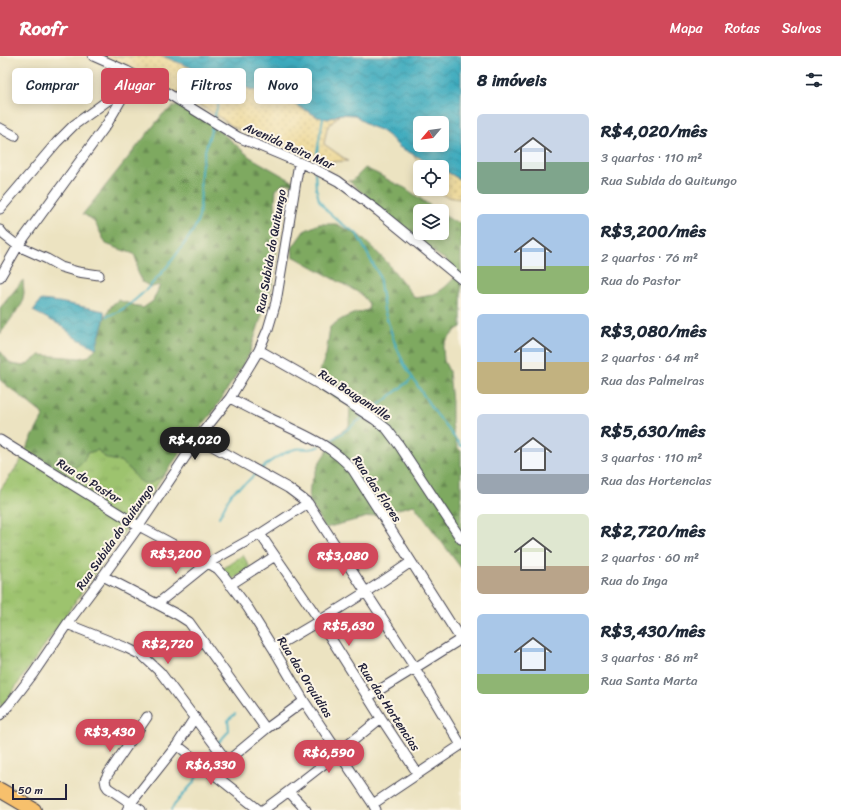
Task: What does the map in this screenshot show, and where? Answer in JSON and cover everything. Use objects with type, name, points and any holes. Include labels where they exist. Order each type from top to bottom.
[{"type":"main road","points":[[0,790],[34,810]]},
{"type":"street","name":"Avenida Beira Mar","points":[[93,56],[120,68]]},
{"type":"street","name":"Avenida Beira Mar","points":[[169,95],[238,137],[315,169],[338,181],[461,279]]},
{"type":"street","points":[[0,209],[57,142],[74,125],[102,104]]},
{"type":"street","points":[[0,278],[18,246],[107,124],[119,104]]},
{"type":"street","points":[[0,128],[15,136]]},
{"type":"street","name":"Rua Subida do Quitungo","points":[[0,715],[33,674],[67,624],[139,526],[198,438],[230,398],[259,350],[268,329],[276,302],[299,163]]},
{"type":"street","points":[[0,230],[18,246],[61,267],[78,272],[99,275]]},
{"type":"street","name":"Rua Bouganville","points":[[259,350],[324,387],[387,429],[461,539]]},
{"type":"street","name":"Rua das Flores","points":[[230,398],[276,422],[316,440],[344,460],[352,470],[461,639]]},
{"type":"street","points":[[198,438],[288,488],[308,503],[415,668],[461,745],[418,774],[375,807]]},
{"type":"street","name":"Rua do Pastor","points":[[0,440],[139,526],[208,563]]},
{"type":"street","points":[[157,604],[208,563],[260,534],[308,503]]},
{"type":"street","name":"Rua das Hortencias","points":[[260,534],[320,621],[418,774]]},
{"type":"street","points":[[230,585],[275,556]]},
{"type":"street","points":[[273,648],[366,593],[411,562]]},
{"type":"street","name":"Rua das Orquidias","points":[[208,563],[218,569],[248,608],[304,701],[375,807]]},
{"type":"street","points":[[103,576],[189,622],[266,729]]},
{"type":"street","points":[[67,624],[143,656],[160,672],[227,761]]},
{"type":"street","points":[[368,697],[461,639]]},
{"type":"street","points":[[212,774],[266,729],[304,701]]},
{"type":"street","points":[[141,810],[129,806],[106,785],[105,780],[147,716]]},
{"type":"street","points":[[129,806],[177,745],[195,717]]},
{"type":"street","points":[[263,810],[289,792],[381,718]]},
{"type":"street","points":[[177,745],[259,810]]},
{"type":"street","points":[[289,792],[306,810]]},
{"type":"green space","points":[[178,104],[189,104],[250,157],[299,185],[284,183],[276,190],[275,202],[278,234],[273,281],[249,355],[213,412],[164,475],[151,483],[143,483],[136,478],[131,470],[120,461],[108,459],[98,450],[87,453],[83,462],[71,470],[60,472],[27,447],[44,415],[0,380],[0,351],[11,364],[24,366],[40,355],[80,358],[89,356],[96,348],[105,317],[112,305],[118,300],[143,308],[153,301],[160,285],[151,287],[142,282],[137,270],[137,262],[134,254],[106,244],[93,220],[83,214],[163,114]]},
{"type":"green space","points":[[365,168],[405,188],[413,194],[413,196],[416,196],[428,204],[413,204],[413,238],[349,181],[352,181]]},
{"type":"green space","points":[[449,218],[461,223],[461,327],[457,329],[446,341],[443,348],[444,361],[449,371],[454,437],[458,448],[461,451],[461,568],[414,505],[325,529],[309,500],[310,486],[319,463],[337,435],[349,426],[350,406],[322,390],[320,370],[326,355],[330,327],[348,316],[368,310],[369,304],[361,294],[293,256],[292,248],[304,231],[319,224],[336,224],[360,236],[386,261],[415,298],[434,294],[447,285],[457,275],[446,260],[415,240],[449,240]]},
{"type":"green space","points":[[23,280],[24,293],[22,304],[0,334],[0,308]]},
{"type":"green space","points":[[27,447],[60,472],[83,462],[87,453],[98,450],[108,459],[120,461],[131,470],[136,478],[151,483],[164,475],[0,709],[0,490],[20,462]]},
{"type":"green space","points":[[243,555],[250,568],[229,582],[221,570]]},
{"type":"sand","points":[[94,56],[162,56],[193,68],[177,68],[177,94],[169,90],[169,68],[122,68]]},
{"type":"sand","points":[[246,88],[254,90],[254,104],[293,104],[318,117],[328,119],[340,114],[327,128],[324,144],[348,161],[313,161],[292,153],[258,136],[235,128],[197,104],[246,104]]},
{"type":"sand","points":[[412,153],[425,160],[416,160]]},
{"type":"sand","points":[[449,173],[461,180],[461,199],[446,196],[449,196]]},
{"type":"water","points":[[162,56],[461,56],[461,180],[449,173],[449,160],[424,160],[399,147],[391,138],[380,130],[369,126],[355,115],[340,114],[328,119],[318,117],[293,104],[312,104],[312,68],[254,68],[254,90],[246,88],[246,68],[193,68]]},
{"type":"water","points":[[41,300],[104,311],[105,317],[96,348],[74,337],[62,326],[33,311]]},
{"type":"waterway","points":[[214,118],[218,104]]},
{"type":"waterway","points":[[316,166],[323,118]]},
{"type":"waterway","points":[[107,316],[128,305],[149,287],[175,256],[195,227],[200,208],[201,178],[204,154],[213,124]]},
{"type":"waterway","points":[[315,172],[316,188],[319,200],[327,211],[357,234],[379,275],[384,310],[394,341],[404,364],[431,407],[461,446]]},
{"type":"waterway","points":[[370,412],[413,378]]},
{"type":"waterway","points":[[326,443],[365,416]]},
{"type":"waterway","points":[[261,469],[276,458],[295,449],[313,449],[320,446]]},
{"type":"waterway","points":[[219,517],[231,494],[246,483],[256,473]]},
{"type":"waterway","points":[[218,743],[228,732],[228,720],[235,714]]},
{"type":"waterway","points":[[204,762],[214,748]]},
{"type":"waterway","points":[[171,810],[194,782],[201,768]]}]
